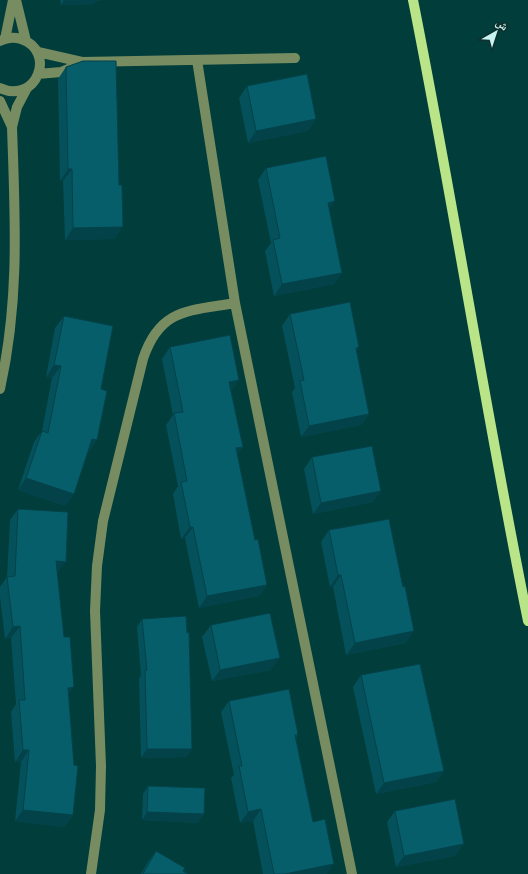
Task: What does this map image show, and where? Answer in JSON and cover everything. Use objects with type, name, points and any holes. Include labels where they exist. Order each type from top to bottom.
[{"type":"main road","points":[[413,0],[451,199],[492,437],[528,621]]},
{"type":"street","points":[[14,0],[2,40],[16,38],[26,41],[38,52],[82,62],[295,58]]},
{"type":"street","points":[[14,0],[26,41]]},
{"type":"street","points":[[0,389],[12,321],[15,276],[12,127],[17,107],[27,88],[36,80],[40,63],[38,52]]},
{"type":"street","points":[[197,60],[235,304],[352,874]]},
{"type":"street","points":[[38,74],[61,72],[82,62]]},
{"type":"street","points":[[0,88],[10,91],[19,91],[27,88]]},
{"type":"street","points":[[0,101],[12,127]]},
{"type":"street","points":[[91,874],[100,810],[101,766],[95,611],[97,566],[103,521],[143,359],[149,341],[160,326],[175,316],[193,310],[235,304]]},
{"type":"building","points":[[83,61],[116,61],[119,185],[122,185],[123,227],[73,228],[72,169],[68,169],[66,67]]},
{"type":"building","points":[[307,74],[316,119],[256,131],[247,86]]},
{"type":"building","points":[[326,156],[335,201],[328,203],[342,273],[282,284],[273,240],[280,238],[266,168]]},
{"type":"building","points":[[350,302],[359,347],[356,348],[369,414],[309,426],[300,381],[304,380],[290,314]]},
{"type":"building","points":[[64,316],[113,326],[101,389],[107,391],[97,440],[92,439],[74,494],[26,478],[42,431],[48,433],[61,366],[54,365]]},
{"type":"building","points":[[230,335],[239,380],[229,382],[243,447],[236,448],[255,540],[258,539],[267,585],[207,596],[193,527],[190,527],[181,482],[187,481],[174,413],[183,412],[170,347]]},
{"type":"building","points":[[372,446],[381,491],[321,503],[312,457]]},
{"type":"building","points":[[18,509],[68,512],[66,562],[56,561],[64,637],[70,637],[74,687],[68,688],[74,765],[78,766],[73,815],[23,810],[29,750],[23,750],[19,700],[25,700],[20,626],[13,627],[7,577],[15,576]]},
{"type":"building","points":[[389,519],[414,631],[355,643],[341,575],[338,575],[329,530]]},
{"type":"building","points":[[270,613],[280,658],[220,670],[211,625]]},
{"type":"building","points":[[186,616],[187,633],[189,632],[192,749],[147,749],[145,670],[147,670],[142,619]]},
{"type":"building","points":[[420,664],[444,771],[384,783],[361,675]]},
{"type":"building","points":[[289,689],[298,734],[295,735],[313,822],[325,819],[334,864],[285,874],[274,874],[261,809],[248,812],[239,766],[242,766],[229,701]]},
{"type":"building","points":[[148,786],[205,788],[204,814],[147,812]]},
{"type":"building","points":[[455,799],[464,844],[404,856],[395,811]]},
{"type":"building","points":[[156,851],[185,868],[183,871],[188,874],[143,874]]}]
